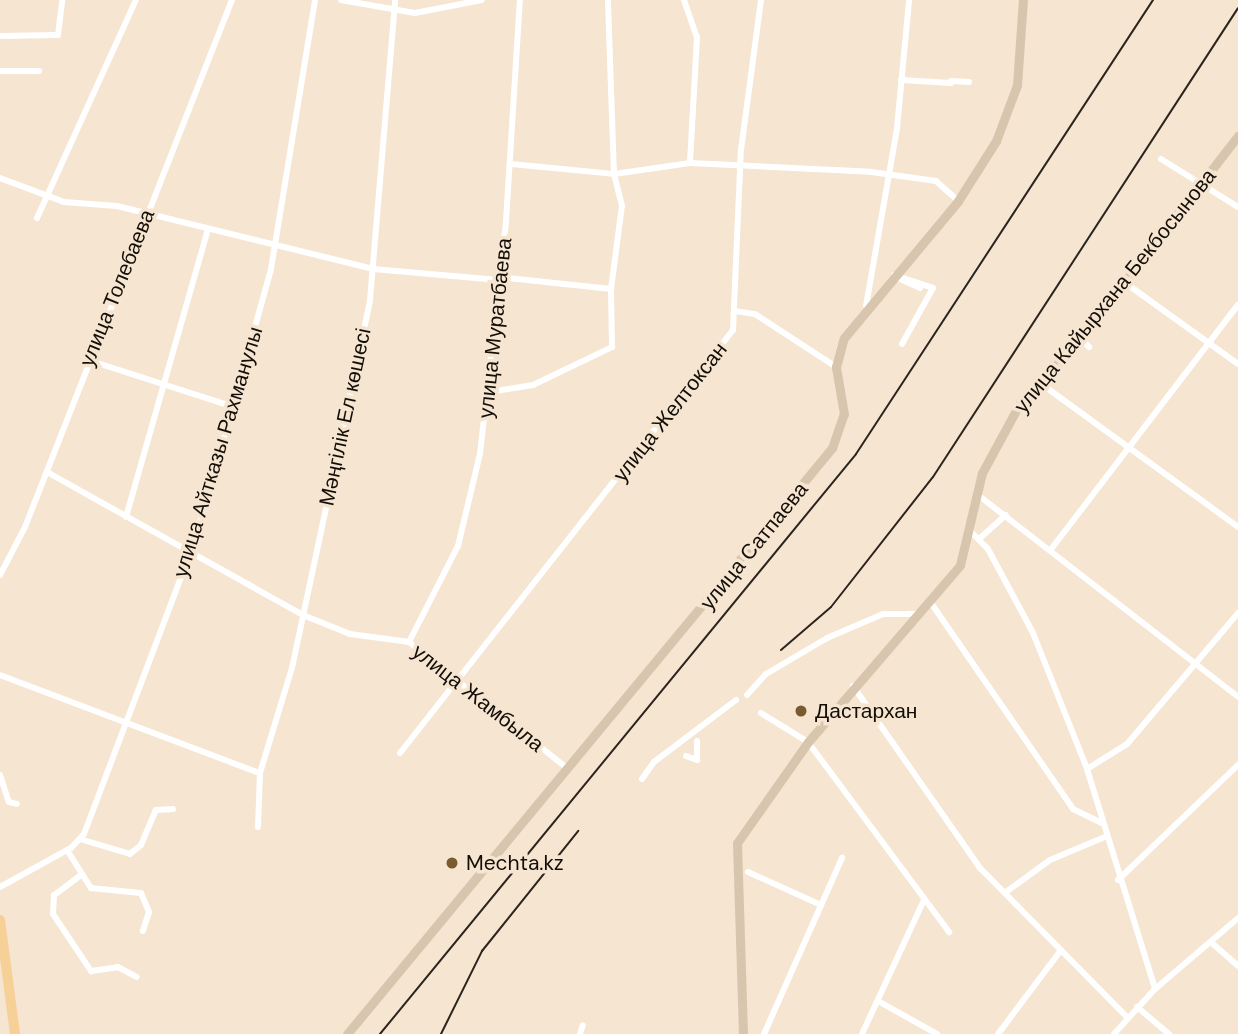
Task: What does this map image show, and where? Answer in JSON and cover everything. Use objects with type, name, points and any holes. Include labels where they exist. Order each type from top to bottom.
[{"type":"main road","points":[[0,920],[5,994],[15,1034]]},
{"type":"street","points":[[37,218],[136,0]]},
{"type":"street","name":"улица Толебаева","points":[[0,575],[47,472],[88,360],[232,0]]},
{"type":"street","name":"улица Айтказы Рахманулы","points":[[0,887],[67,850],[80,839],[190,554],[234,407],[275,245],[314,0]]},
{"type":"street","points":[[341,0],[394,11],[434,12],[482,0]]},
{"type":"street","name":"Мәңгілік Ел көшесі","points":[[258,827],[260,773],[303,615],[373,269],[395,0]]},
{"type":"street","name":"улица Муратбаева","points":[[408,642],[462,534],[489,392],[511,164],[520,0]]},
{"type":"street","points":[[489,392],[533,385],[611,347],[611,289],[622,206],[614,174],[608,0]]},
{"type":"street","points":[[684,0],[697,37],[690,163]]},
{"type":"street","name":"улица Желтоксан","points":[[400,753],[689,391],[733,330],[741,167],[761,0]]},
{"type":"street","points":[[866,306],[889,174],[909,0]]},
{"type":"street","name":"улица Сатпаева","points":[[347,1034],[832,448],[845,414],[836,367],[844,338],[866,306],[958,201],[1014,100],[1023,0]]},
{"type":"street","points":[[0,36],[58,35],[62,1]]},
{"type":"street","points":[[0,71],[39,71]]},
{"type":"street","points":[[901,80],[969,82]]},
{"type":"street","name":"улица Кайырхана Бекбосынова","points":[[743,1034],[733,857],[808,742],[853,687],[931,603],[960,565],[982,473],[1020,403],[1080,338],[1203,185],[1238,136]]},
{"type":"street","points":[[1161,159],[1238,207]]},
{"type":"street","points":[[511,164],[614,174],[690,163],[889,174],[936,181],[958,201]]},
{"type":"street","points":[[0,178],[45,196],[146,214],[373,269],[611,289]]},
{"type":"street","points":[[126,517],[166,386],[208,230]]},
{"type":"street","points":[[892,275],[920,284],[932,284],[933,295],[902,344]]},
{"type":"street","points":[[1124,282],[1238,364]]},
{"type":"street","points":[[920,284],[933,295]]},
{"type":"street","points":[[1052,548],[1238,305]]},
{"type":"street","points":[[735,311],[756,315],[836,367]]},
{"type":"street","points":[[1080,338],[1089,347]]},
{"type":"street","points":[[88,360],[234,407]]},
{"type":"street","points":[[1040,383],[1126,449],[1238,527]]},
{"type":"street","name":"улица Жамбыла","points":[[47,472],[303,615],[350,634],[408,642],[568,769]]},
{"type":"street","points":[[978,495],[1052,548],[1238,697]]},
{"type":"street","points":[[979,539],[1006,515]]},
{"type":"street","points":[[970,531],[979,539],[1024,612],[1087,769],[1118,880],[1155,989]]},
{"type":"street","points":[[931,603],[1079,815],[1102,823]]},
{"type":"street","points":[[1087,769],[1127,744],[1238,612]]},
{"type":"street","points":[[747,695],[766,674],[827,638],[883,614],[921,614]]},
{"type":"street","points":[[0,675],[260,773]]},
{"type":"street","points":[[853,687],[980,869],[1006,892],[1127,1017]]},
{"type":"street","points":[[642,779],[654,762],[736,700]]},
{"type":"street","points":[[761,713],[808,742],[948,932]]},
{"type":"street","points":[[686,756],[697,760],[697,741]]},
{"type":"street","points":[[1118,880],[1238,765]]},
{"type":"street","points":[[0,775],[9,802],[17,804]]},
{"type":"street","points":[[80,839],[130,854],[141,845],[156,810],[173,809]]},
{"type":"street","points":[[1006,892],[1050,860],[1105,836]]},
{"type":"street","points":[[67,850],[91,888],[141,893],[149,912],[143,931]]},
{"type":"street","points":[[764,1034],[842,858]]},
{"type":"street","points":[[748,872],[821,905]]},
{"type":"street","points":[[81,875],[54,895],[53,914],[91,971],[118,967],[137,977]]},
{"type":"street","points":[[862,1034],[924,900]]},
{"type":"street","points":[[1114,1034],[1155,989],[1213,944],[1238,918]]},
{"type":"street","points":[[1213,944],[1238,966]]},
{"type":"street","points":[[998,1034],[1060,950]]},
{"type":"street","points":[[878,1001],[937,1034]]},
{"type":"street","points":[[1137,1007],[1169,1034]]},
{"type":"street","points":[[580,1034],[583,1025]]},
{"type":"railway","points":[[380,1034],[856,454],[1153,0]]},
{"type":"railway","points":[[781,650],[831,607],[933,477],[1238,8]]},
{"type":"railway","points":[[441,1034],[482,951],[578,831]]},
{"type":"place","name":"Дастархан","points":[[801,711]]},
{"type":"place","name":"Mechta.kz","points":[[452,863]]}]
